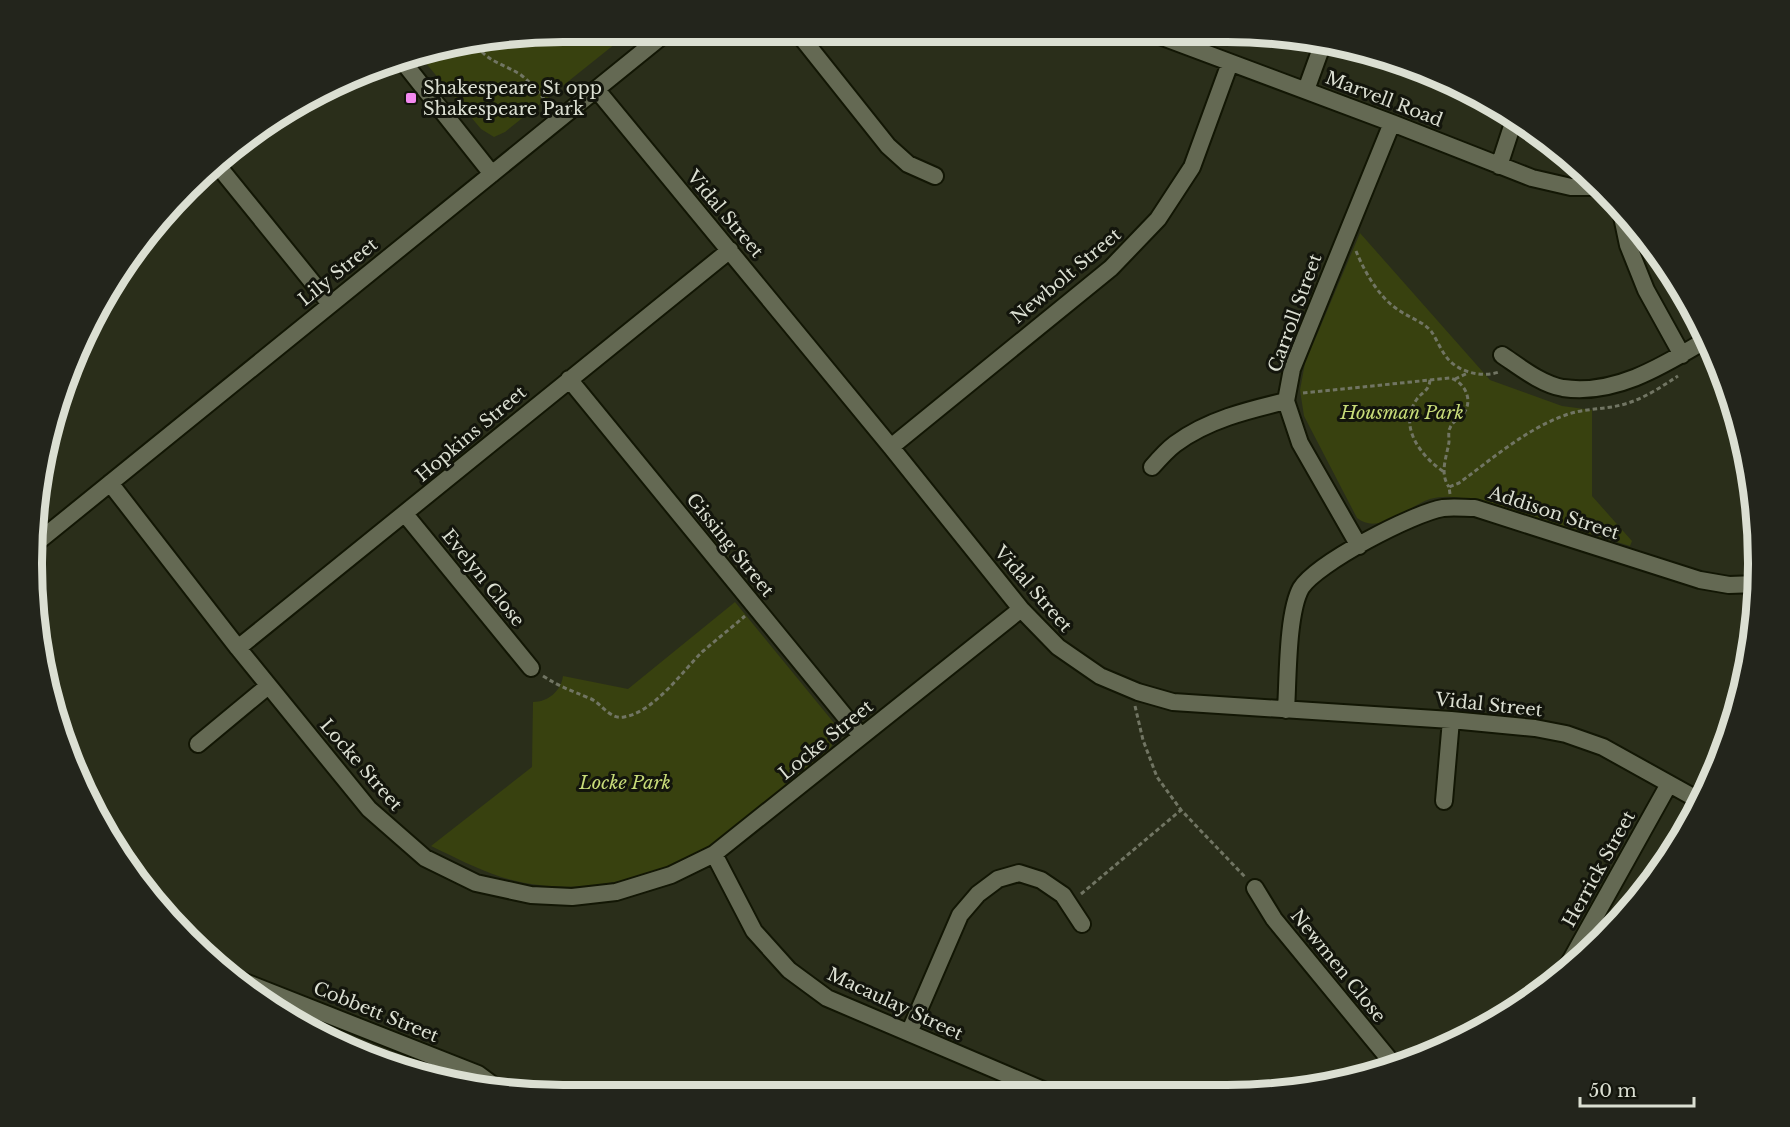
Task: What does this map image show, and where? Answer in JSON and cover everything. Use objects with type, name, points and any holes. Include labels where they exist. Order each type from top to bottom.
[{"type":"street","name":"Lily Street","points":[[43,538],[656,42]]},
{"type":"street","points":[[805,42],[888,146],[908,164],[935,176]]},
{"type":"street","name":"Marvell Road","points":[[1174,42],[1306,90],[1532,178],[1571,187],[1587,187]]},
{"type":"street","points":[[1306,90],[1320,51]]},
{"type":"street","name":"Newbolt Street","points":[[891,447],[1111,268],[1158,219],[1192,167],[1230,63]]},
{"type":"street","points":[[407,67],[492,174]]},
{"type":"street","name":"Vidal Street","points":[[597,90],[891,447],[1021,609],[1058,647],[1100,676],[1131,690],[1173,702],[1451,720],[1535,728],[1566,734],[1603,747],[1692,797]]},
{"type":"street","name":"Carroll Street","points":[[1359,546],[1300,443],[1286,398],[1292,369],[1392,123]]},
{"type":"street","points":[[1499,166],[1512,127]]},
{"type":"street","points":[[221,170],[330,304]]},
{"type":"street","points":[[1624,226],[1628,245],[1646,290],[1682,355]]},
{"type":"street","name":"Hopkins Street","points":[[238,648],[730,250]]},
{"type":"street","points":[[1502,355],[1532,375],[1562,387],[1595,390],[1635,378],[1699,344]]},
{"type":"street","name":"Gissing Street","points":[[569,378],[861,736]]},
{"type":"street","points":[[1152,467],[1174,444],[1202,428],[1286,398]]},
{"type":"street","name":"Locke Street","points":[[110,483],[268,686],[369,809],[425,858],[476,883],[531,895],[572,897],[616,892],[671,875],[714,854],[1021,609]]},
{"type":"street","name":"Addison Street","points":[[1286,710],[1293,611],[1302,588],[1319,569],[1414,516],[1444,508],[1475,508],[1700,580],[1729,585],[1747,584]]},
{"type":"street","name":"Evelyn Close","points":[[405,514],[531,668]]},
{"type":"street","points":[[198,744],[268,686]]},
{"type":"street","points":[[1444,801],[1451,720]]},
{"type":"street","name":"Herrick Street","points":[[1577,950],[1669,784]]},
{"type":"street","name":"Macaulay Street","points":[[714,854],[754,931],[789,970],[827,998],[1031,1085]]},
{"type":"street","points":[[909,1033],[960,915],[978,894],[998,879],[1019,873],[1041,880],[1063,895],[1082,924]]},
{"type":"street","name":"Newmen Close","points":[[1256,888],[1274,919],[1389,1059]]},
{"type":"street","name":"Cobbett Street","points":[[263,989],[478,1074],[485,1079]]},
{"type":"path","points":[[479,49],[499,65],[519,74],[537,89],[559,120]]},
{"type":"path","points":[[1349,227],[1361,263],[1380,293],[1398,310],[1420,322],[1431,332],[1446,358],[1457,367],[1470,373],[1495,374],[1519,366]]},
{"type":"path","points":[[1286,398],[1431,379],[1455,379],[1470,373]]},
{"type":"path","points":[[1449,487],[1459,483],[1520,439],[1562,416],[1586,409],[1621,405],[1648,394],[1679,375]]},
{"type":"path","points":[[1431,379],[1430,387],[1418,398],[1413,407],[1410,421],[1411,434],[1417,447],[1431,463],[1444,472]]},
{"type":"path","points":[[1453,508],[1444,472],[1450,427],[1464,414],[1468,403],[1466,390],[1455,379]]},
{"type":"path","points":[[531,668],[560,687],[590,698],[611,714],[624,717],[641,710],[660,695],[703,651],[756,607]]},
{"type":"path","points":[[1131,690],[1143,740],[1156,777],[1181,810],[1256,888]]},
{"type":"path","points":[[1068,904],[1181,810]]},
{"type":"green space","points":[[618,42],[505,132],[494,137],[481,129],[424,61],[495,46],[529,43]]},
{"type":"green space","name":"Housman Park","points":[[1360,233],[1490,380],[1562,406],[1592,410],[1592,496],[1632,541],[1630,546],[1482,501],[1456,497],[1430,499],[1394,518],[1375,524],[1366,523],[1357,518],[1304,416],[1300,390],[1305,363]]},
{"type":"green space","name":"Locke Park","points":[[735,602],[834,723],[836,735],[828,751],[726,834],[711,845],[662,869],[609,883],[582,886],[528,883],[501,877],[431,846],[532,767],[533,702],[553,695],[560,686],[563,676],[628,689]]},
{"type":"place","name":"Shakespeare St opp Shakespeare Park","points":[[411,98]]}]
